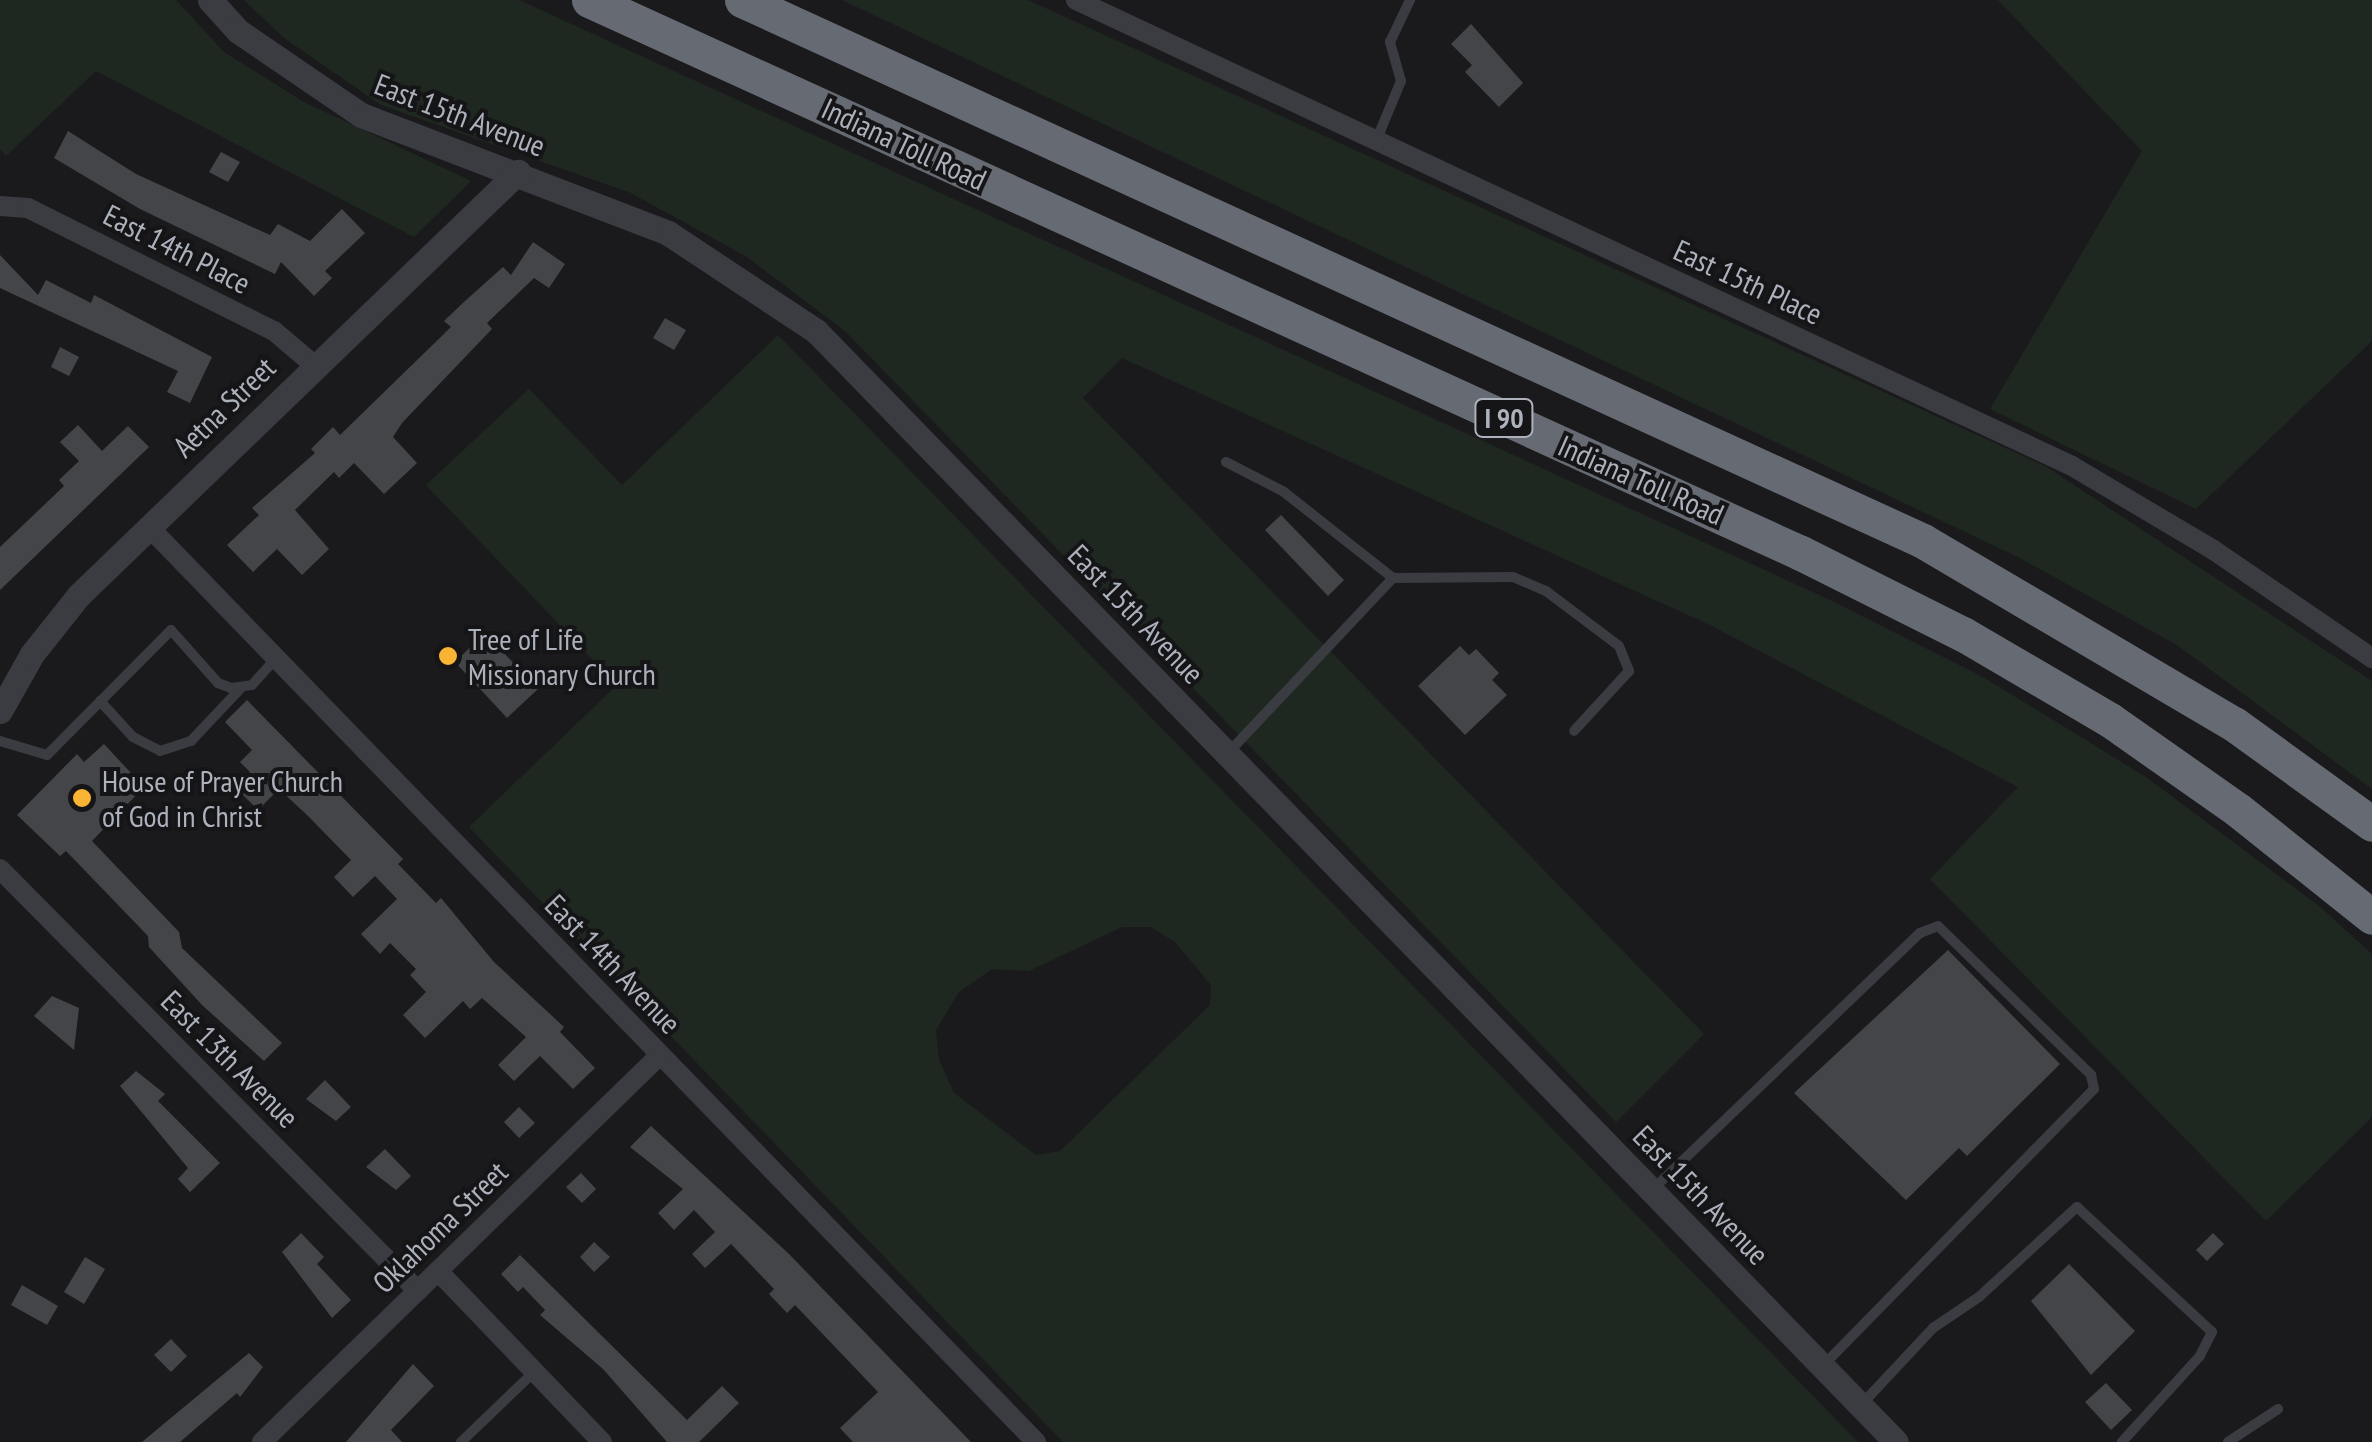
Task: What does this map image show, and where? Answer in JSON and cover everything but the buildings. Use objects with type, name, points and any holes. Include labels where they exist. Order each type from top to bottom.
[{"type":"highway","name":"Indiana Toll Road","points":[[590,0],[1801,553],[1946,626],[2110,720],[2238,810],[2372,917]]},
{"type":"highway","name":"Indiana Toll Road","points":[[742,0],[1923,541],[2234,724],[2372,824]]},
{"type":"street","name":"East 15th Avenue","points":[[210,0],[238,31],[361,115],[518,172],[668,233],[816,331],[1896,1442]]},
{"type":"street","name":"East 15th Place","points":[[1076,0],[1098,5],[1376,142],[2072,466],[2212,549],[2372,658]]},
{"type":"street","name":"Aetna Street","points":[[0,710],[50,628],[148,526],[518,172]]},
{"type":"street","name":"East 14th Place","points":[[2,205],[28,208],[274,332],[314,365]]},
{"type":"street","name":"East 14th Avenue","points":[[148,526],[1036,1442]]},
{"type":"street","name":"East 13th Avenue","points":[[0,869],[418,1291]]},
{"type":"street","name":"Oklahoma Street","points":[[262,1442],[660,1055]]},
{"type":"street","points":[[438,1271],[602,1442]]},
{"type":"lane","points":[[1376,142],[1400,81],[1390,42],[1410,0]]},
{"type":"lane","points":[[1226,462],[1284,492],[1393,578],[1513,577],[1546,592],[1620,646],[1629,671],[1574,731]]},
{"type":"lane","points":[[1227,754],[1393,578]]},
{"type":"lane","points":[[0,741],[47,755],[172,630],[218,683],[240,689]]},
{"type":"lane","points":[[100,702],[133,737],[160,751],[190,741],[240,689],[277,658]]},
{"type":"lane","points":[[1651,1191],[1920,933],[1938,926],[2091,1075],[2094,1089],[1822,1367]]},
{"type":"lane","points":[[1860,1406],[1934,1328],[1979,1298],[2077,1207],[2212,1332],[2199,1356],[2122,1442]]},
{"type":"lane","points":[[461,1442],[534,1372]]},
{"type":"lane","points":[[2228,1442],[2278,1409]]},
{"type":"shaded area","points":[[0,0],[176,0],[224,52],[304,102],[471,181],[414,237],[96,71],[6,156],[0,149]]},
{"type":"shaded area","points":[[244,0],[519,0],[1830,600],[1983,677],[2146,777],[2319,906],[2372,954],[2372,1117],[2266,1221],[1930,879],[2018,787],[1710,625],[1122,358],[1083,398],[1704,1034],[1616,1122],[846,332],[747,257],[631,193],[381,105],[284,38]]},
{"type":"shaded area","points":[[842,0],[1028,0],[2045,466],[2372,681],[2372,789],[2177,645],[2016,556]]},
{"type":"shaded area","points":[[1998,0],[2372,0],[2372,341],[2196,509],[1990,409],[2142,151]]},
{"type":"shaded area","points":[[778,335],[1858,1442],[1063,1442],[469,827],[617,685],[426,485],[529,389],[622,485]],"holes":[[[1122,927],[1151,927],[1176,943],[1211,985],[1210,1005],[1060,1151],[1036,1155],[954,1093],[939,1060],[936,1030],[959,992],[992,969],[1029,971]]]},
{"type":"place","name":"Tree of Life Missionary Church","points":[[448,656]]},
{"type":"place","name":"House of Prayer Church of God in Christ","points":[[82,798]]}]
